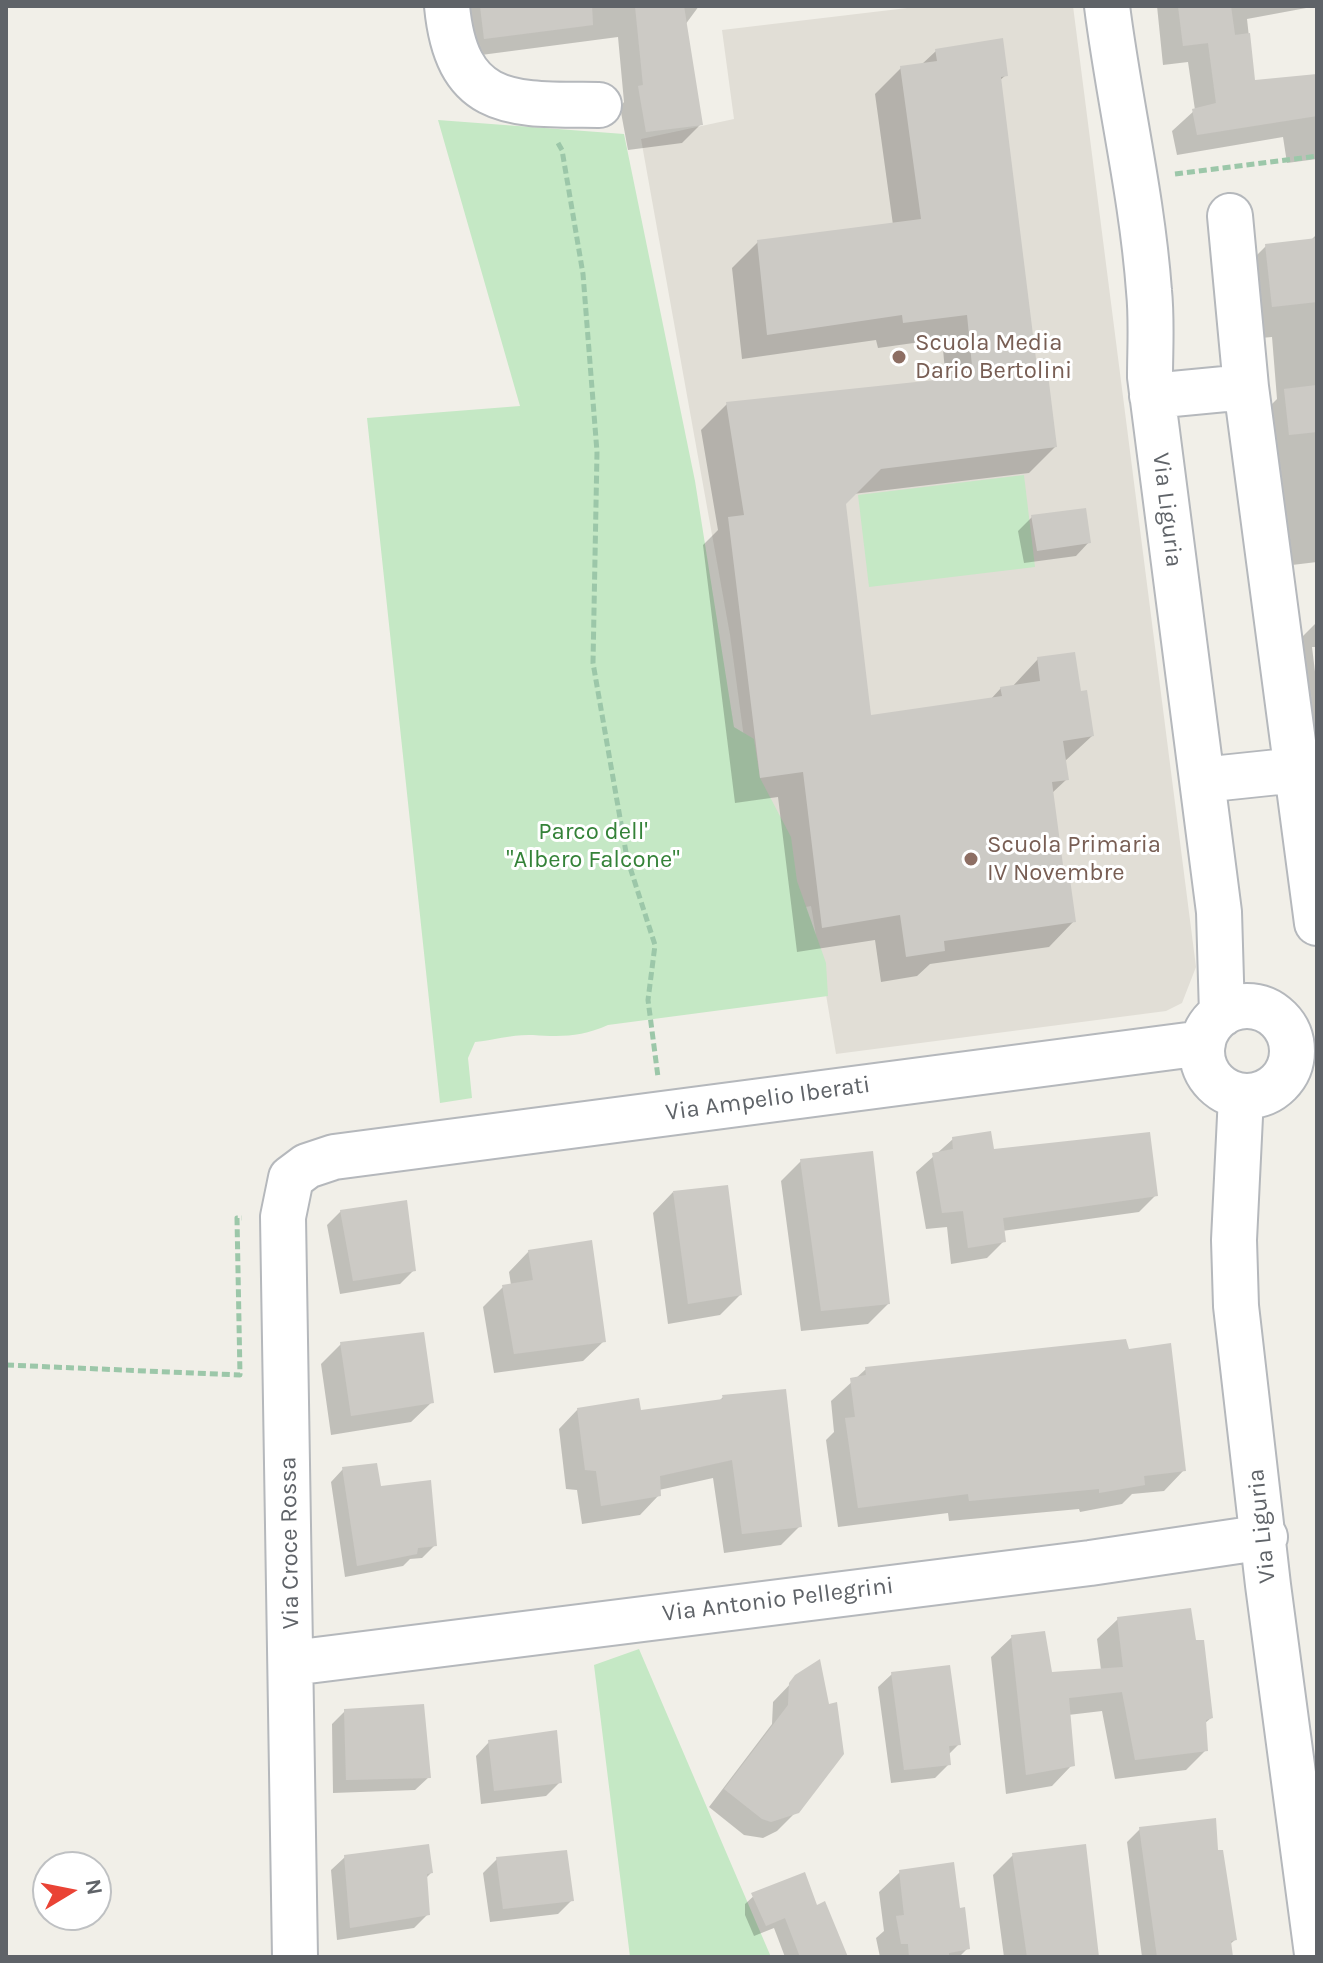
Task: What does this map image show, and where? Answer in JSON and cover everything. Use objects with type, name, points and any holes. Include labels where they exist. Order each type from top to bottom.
[{"type":"street","points":[[447,6],[449,28],[461,62],[488,95],[534,105],[599,105]]},
{"type":"street","name":"Via Liguria","points":[[1107,6],[1119,97],[1136,179],[1150,293],[1152,396],[1219,912],[1213,1029]]},
{"type":"street","points":[[1230,216],[1246,387],[1317,923]]},
{"type":"street","points":[[1152,396],[1246,387]]},
{"type":"street","points":[[1202,780],[1297,770]]},
{"type":"street","points":[[1245,1006],[1259,1007],[1303,1032],[1279,1084],[1255,1097],[1227,1092],[1207,1072],[1213,1029],[1245,1006]]},
{"type":"street","name":"Via Ampelio Iberati","points":[[334,1157],[664,1114],[1213,1029]]},
{"type":"street","name":"Via Liguria","points":[[1241,1096],[1234,1240],[1236,1306],[1317,1954]]},
{"type":"street","name":"Via Croce Rossa","points":[[295,1957],[283,1217],[291,1178],[307,1166],[334,1157]]},
{"type":"street","name":"Via Antonio Pellegrini","points":[[292,1663],[1090,1563],[1265,1537]]},
{"type":"path","points":[[534,105],[562,150],[583,274],[597,452],[593,663],[627,858],[655,945],[648,1000],[664,1114]]},
{"type":"path","points":[[1136,179],[1317,156]]},
{"type":"path","points":[[6,1365],[240,1375],[237,1218],[283,1217]]},
{"type":"shaded area","points":[[924,6],[1073,6],[1196,967],[1182,1003],[1166,1011],[836,1054],[811,906],[768,915],[730,635],[641,139],[734,119],[722,30]]},
{"type":"green space","name":"Parco dell' \"Albero Falcone\"","points":[[438,120],[624,134],[695,481],[734,727],[754,739],[760,778],[791,837],[797,881],[826,963],[828,996],[608,1025],[571,1035],[519,1035],[475,1042],[468,1058],[472,1098],[440,1103],[367,418],[520,406]]},
{"type":"green space","points":[[1024,475],[1035,567],[869,587],[858,495]]},
{"type":"green space","points":[[639,1649],[771,1957],[630,1957],[594,1665]]},
{"type":"building","points":[[480,6],[592,6],[593,25],[484,39]]},
{"type":"building","points":[[635,6],[684,6],[703,125],[646,132],[638,86],[643,85]]},
{"type":"building","points":[[1178,6],[1231,6],[1235,35],[1250,33],[1255,80],[1317,74],[1317,116],[1197,135],[1192,109],[1216,103],[1208,43],[1183,46]]},
{"type":"building","points":[[1003,38],[1008,76],[1001,77],[1036,359],[1046,358],[1057,447],[881,469],[846,504],[871,715],[1002,696],[1000,687],[1040,681],[1037,657],[1075,652],[1081,691],[1087,690],[1094,736],[1063,741],[1069,780],[1052,782],[1065,880],[1070,879],[1076,922],[944,941],[945,951],[906,957],[900,915],[822,928],[803,772],[760,778],[728,517],[744,515],[726,402],[973,376],[967,315],[903,323],[902,315],[767,335],[757,240],[921,219],[900,66],[937,61],[935,49]]},
{"type":"building","points":[[1317,238],[1317,302],[1272,307],[1265,244]]},
{"type":"building","points":[[1317,385],[1317,432],[1289,435],[1284,389]]},
{"type":"building","points":[[1086,508],[1091,543],[1037,551],[1031,515]]},
{"type":"building","points":[[991,1131],[994,1149],[1150,1132],[1158,1196],[1003,1218],[1006,1242],[968,1248],[963,1211],[942,1213],[932,1153],[953,1149],[952,1137]]},
{"type":"building","points":[[873,1151],[890,1304],[821,1311],[800,1159]]},
{"type":"building","points":[[728,1185],[742,1295],[688,1304],[673,1191]]},
{"type":"building","points":[[407,1200],[416,1271],[353,1281],[340,1210]]},
{"type":"building","points":[[592,1240],[606,1342],[514,1354],[502,1285],[533,1280],[528,1250]]},
{"type":"building","points":[[424,1332],[434,1403],[351,1416],[340,1342]]},
{"type":"building","points":[[1126,1339],[1129,1349],[1171,1343],[1186,1471],[1144,1476],[1145,1485],[1099,1493],[1099,1489],[969,1501],[968,1494],[858,1508],[845,1418],[855,1417],[850,1378],[866,1375],[865,1367]]},
{"type":"building","points":[[786,1389],[802,1527],[742,1534],[732,1460],[660,1476],[661,1496],[601,1506],[596,1471],[585,1470],[577,1408],[639,1398],[641,1410],[723,1399],[722,1395]]},
{"type":"building","points":[[377,1463],[381,1486],[431,1480],[437,1546],[418,1548],[417,1554],[357,1566],[342,1467]]},
{"type":"building","points":[[1191,1608],[1196,1640],[1204,1640],[1213,1718],[1206,1720],[1208,1751],[1135,1760],[1122,1692],[1069,1698],[1075,1766],[1026,1775],[1011,1635],[1045,1631],[1052,1672],[1123,1667],[1117,1617]]},
{"type":"building","points":[[820,1659],[829,1704],[837,1702],[844,1754],[799,1813],[771,1822],[762,1819],[724,1789],[788,1705],[789,1683],[795,1675]]},
{"type":"building","points":[[950,1665],[961,1745],[949,1746],[951,1765],[904,1770],[891,1672]]},
{"type":"building","points":[[424,1704],[431,1778],[346,1780],[344,1709]]},
{"type":"building","points":[[557,1730],[562,1783],[494,1791],[488,1740]]},
{"type":"building","points":[[1216,1818],[1218,1850],[1223,1850],[1237,1940],[1231,1941],[1233,1957],[1157,1957],[1139,1827]]},
{"type":"building","points":[[429,1844],[433,1873],[427,1874],[430,1915],[350,1928],[344,1855]]},
{"type":"building","points":[[1086,1844],[1099,1957],[1027,1957],[1012,1853]]},
{"type":"building","points":[[567,1850],[574,1901],[503,1909],[496,1857]]},
{"type":"building","points":[[954,1862],[960,1908],[965,1907],[970,1949],[949,1953],[949,1957],[909,1957],[908,1944],[901,1944],[896,1916],[904,1915],[899,1870]]},
{"type":"building","points":[[805,1872],[817,1905],[825,1901],[848,1957],[800,1957],[785,1918],[766,1926],[751,1893]]},
{"type":"place","name":"Scuola Media Dario Bertolini","points":[[899,357]]},
{"type":"place","name":"Scuola Primaria IV Novembre","points":[[971,859]]}]
